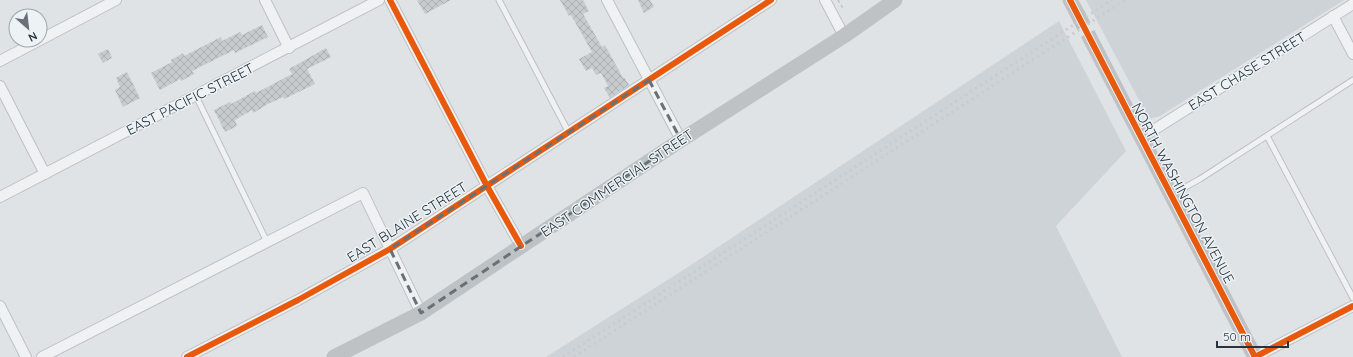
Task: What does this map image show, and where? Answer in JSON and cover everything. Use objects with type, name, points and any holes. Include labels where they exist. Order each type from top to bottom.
[{"type":"street","points":[[0,61],[116,0]]},
{"type":"street","points":[[265,0],[289,48]]},
{"type":"street","name":"EAST PACIFIC STREET","points":[[0,197],[379,0]]},
{"type":"street","points":[[390,0],[487,186],[522,246]]},
{"type":"street","points":[[607,0],[681,140]]},
{"type":"street","name":"EAST BLAINE STREET","points":[[187,357],[298,300],[390,249],[771,0]]},
{"type":"street","points":[[825,0],[844,36]]},
{"type":"street","name":"EAST COMMERCIAL STREET","points":[[334,357],[421,313],[681,140],[844,36],[895,0]]},
{"type":"street","name":"EAST CHASE STREET","points":[[1141,138],[1353,4]]},
{"type":"street","points":[[1333,16],[1353,54]]},
{"type":"street","name":"NORTH WASHINGTON AVENUE","points":[[1090,40],[1255,357]]},
{"type":"street","points":[[0,86],[45,174]]},
{"type":"street","points":[[42,357],[363,193],[421,313]]},
{"type":"street","points":[[0,306],[26,357]]},
{"type":"street","points":[[1255,357],[1353,306]]},
{"type":"lane","points":[[499,0],[569,133]]},
{"type":"lane","points":[[1171,196],[1200,179],[1353,80]]},
{"type":"lane","points":[[196,96],[267,242]]},
{"type":"lane","points":[[1267,136],[1353,298]]},
{"type":"path","points":[[838,0],[844,10]]},
{"type":"highlighted area","points":[[649,80],[681,140],[421,313],[390,249]]},
{"type":"shaded area","points":[[1086,0],[1344,0],[1160,116],[1149,119]]},
{"type":"shaded area","points":[[1059,21],[1126,151],[1056,226],[1122,357],[546,357],[691,265]]},
{"type":"building","points":[[417,0],[451,0],[425,14]]},
{"type":"building","points":[[560,0],[583,0],[589,11],[583,14],[602,47],[605,45],[623,78],[624,77],[629,85],[610,98],[604,88],[608,86],[601,73],[596,75],[592,68],[586,71],[579,59],[592,52],[571,15],[569,16]]},
{"type":"building","points":[[638,0],[650,0],[654,7],[644,13]]},
{"type":"building","points":[[262,25],[268,37],[235,53],[234,50],[192,71],[194,74],[181,81],[180,79],[160,90],[151,73],[172,62],[171,60],[183,53],[184,56],[221,37],[222,41],[240,32],[242,35]]},
{"type":"building","points":[[326,48],[331,57],[307,69],[315,84],[284,99],[283,97],[268,104],[253,113],[252,110],[235,120],[237,126],[225,132],[214,110],[230,102],[231,104],[255,91],[256,93],[292,74],[289,69]]},
{"type":"building","points":[[108,49],[112,58],[103,63],[98,54]]},
{"type":"building","points":[[127,72],[140,98],[123,107],[115,90],[120,87],[116,78]]},
{"type":"tunnel","points":[[1077,13],[1091,40]]},
{"type":"railway","points":[[563,357],[1112,0]]},
{"type":"railway","points":[[574,357],[1125,0]]},
{"type":"cycle path","points":[[390,0],[487,186],[521,246]]},
{"type":"cycle path","points":[[187,357],[298,300],[390,249],[771,0]]},
{"type":"cycle path","points":[[1070,0],[1255,357]]},
{"type":"cycle path","points":[[1255,357],[1353,306]]}]
